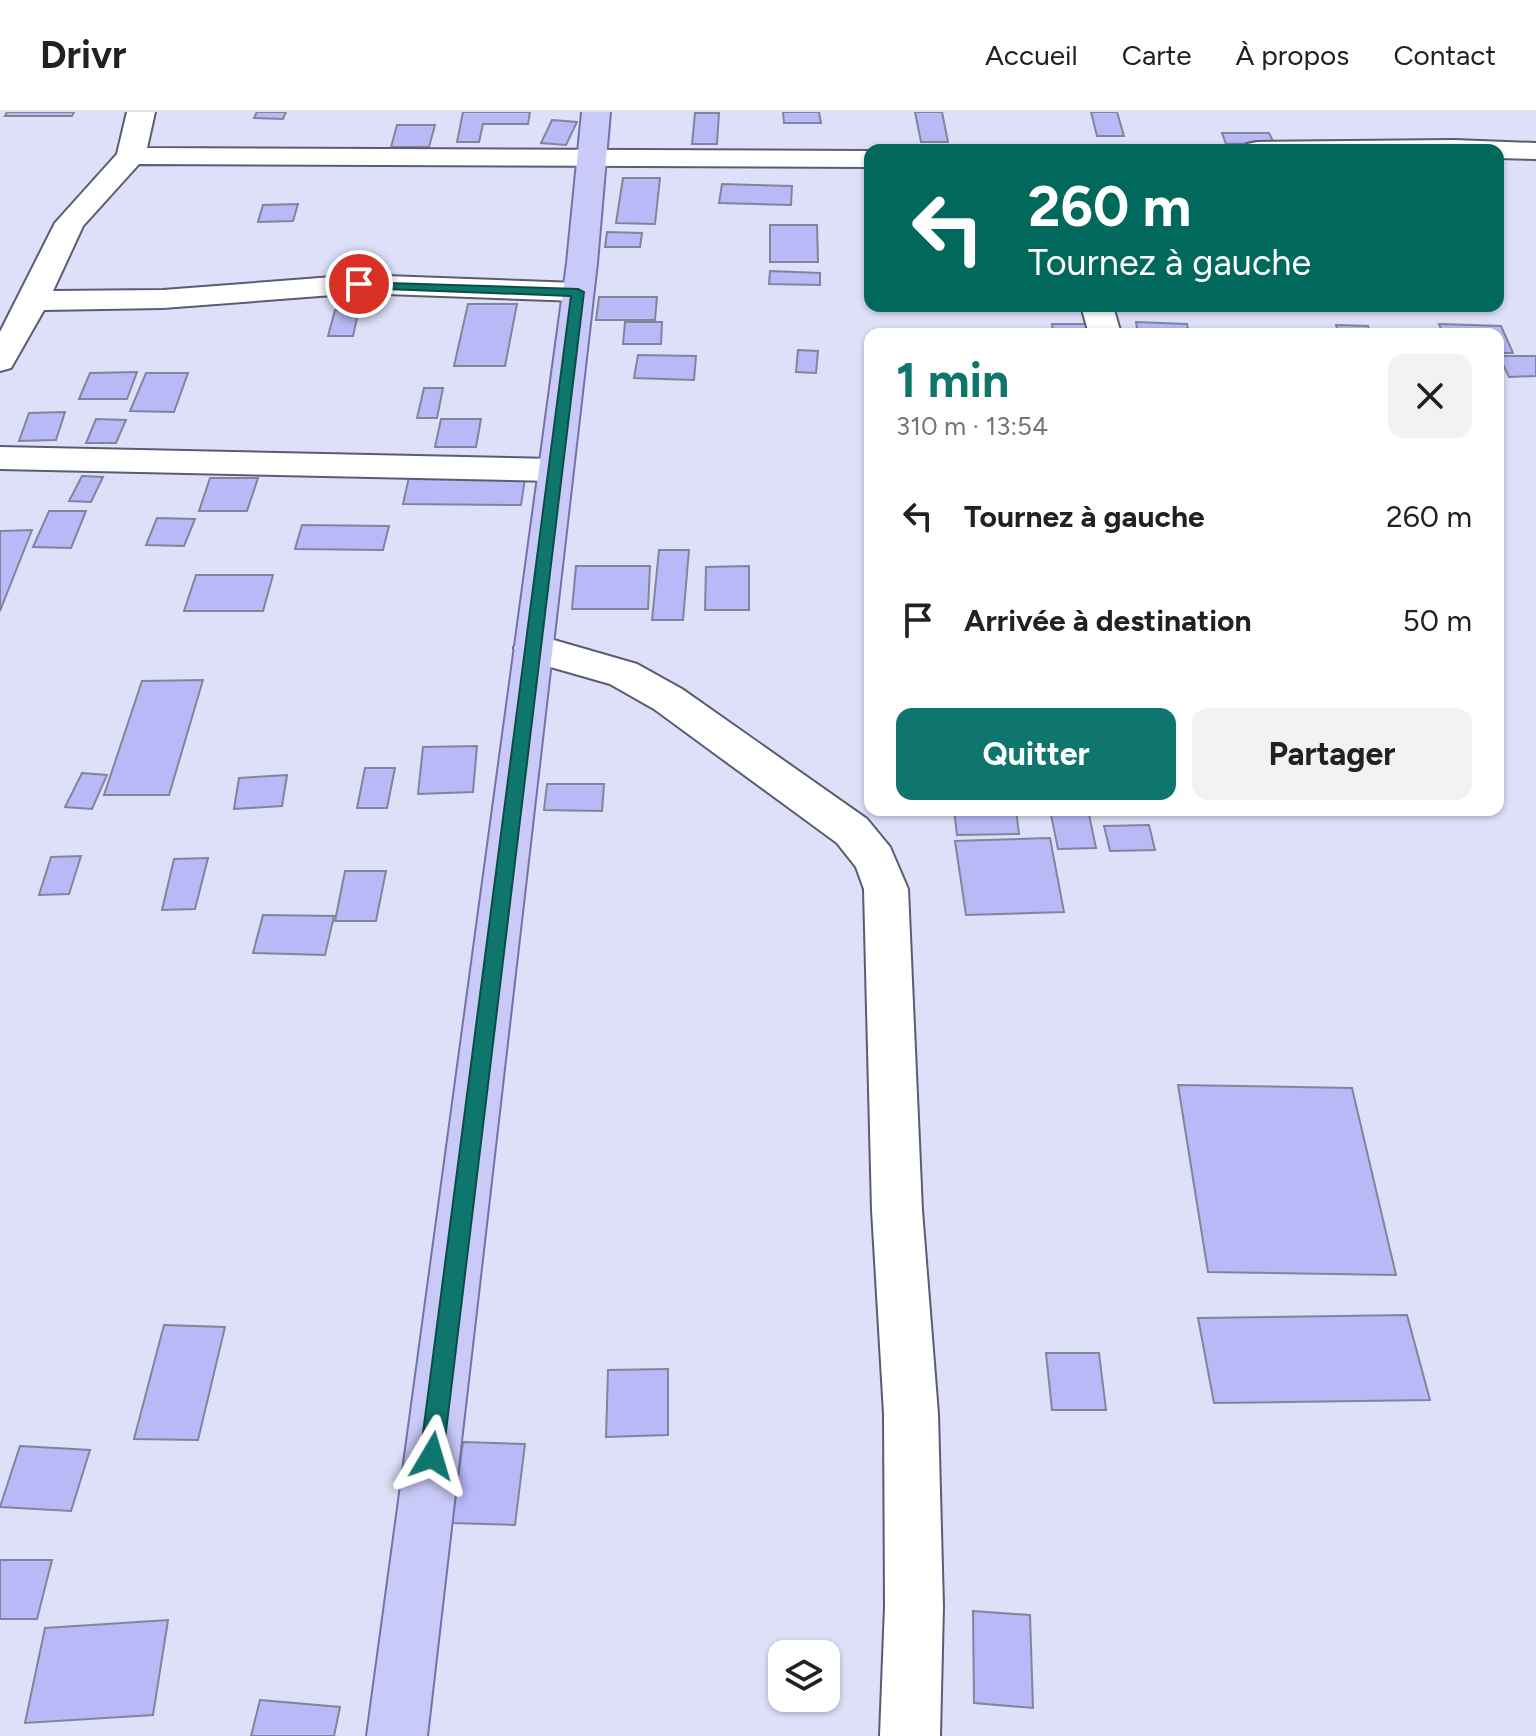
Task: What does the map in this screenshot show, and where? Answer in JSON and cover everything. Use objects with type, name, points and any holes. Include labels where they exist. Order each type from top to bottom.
[{"type":"main road","points":[[397,1736],[578,292],[596,112]]},
{"type":"street","points":[[0,361],[70,223],[131,156],[141,112]]},
{"type":"street","points":[[1504,150],[1536,151]]},
{"type":"street","points":[[131,156],[864,159]]},
{"type":"street","points":[[33,301],[163,299],[359,284],[578,292]]},
{"type":"street","points":[[0,458],[274,467],[555,470]]},
{"type":"street","points":[[533,648],[623,674],[668,699],[852,831],[875,859],[886,889],[897,1210],[911,1414],[914,1606],[910,1736]]},
{"type":"building","points":[[7,112],[74,112],[72,116],[5,116]]},
{"type":"building","points":[[257,112],[286,112],[283,119],[254,118]]},
{"type":"building","points":[[463,112],[530,112],[528,124],[483,124],[479,142],[457,142]]},
{"type":"building","points":[[783,112],[819,112],[821,123],[784,123]]},
{"type":"building","points":[[915,112],[942,112],[948,142],[921,142]]},
{"type":"building","points":[[1091,112],[1117,112],[1124,136],[1097,136]]},
{"type":"building","points":[[695,113],[719,113],[717,144],[692,144]]},
{"type":"building","points":[[552,120],[577,122],[566,145],[541,143]]},
{"type":"building","points":[[397,125],[435,125],[429,147],[391,147]]},
{"type":"building","points":[[1222,133],[1269,133],[1274,143],[1226,144]]},
{"type":"building","points":[[623,178],[660,178],[655,224],[616,223]]},
{"type":"building","points":[[722,184],[792,186],[791,205],[719,203]]},
{"type":"building","points":[[298,204],[293,221],[258,222],[263,205]]},
{"type":"building","points":[[770,225],[817,225],[818,262],[770,262]]},
{"type":"building","points":[[607,232],[642,233],[640,247],[605,247]]},
{"type":"building","points":[[770,271],[820,273],[820,285],[769,284]]},
{"type":"building","points":[[599,297],[657,297],[655,320],[596,320]]},
{"type":"building","points":[[468,304],[517,304],[505,366],[454,366]]},
{"type":"building","points":[[359,309],[353,336],[328,336],[335,310]]},
{"type":"building","points":[[625,322],[662,322],[661,344],[623,344]]},
{"type":"building","points":[[1136,322],[1187,324],[1188,328],[1137,328]]},
{"type":"building","points":[[1052,324],[1093,324],[1093,328],[1052,328]]},
{"type":"building","points":[[1439,324],[1502,328],[1441,328]]},
{"type":"building","points":[[1336,325],[1369,328],[1337,328]]},
{"type":"building","points":[[1504,333],[1513,353],[1504,353]]},
{"type":"building","points":[[798,350],[818,351],[816,373],[796,372]]},
{"type":"building","points":[[638,355],[696,356],[694,380],[634,378]]},
{"type":"building","points":[[1504,356],[1536,356],[1536,376],[1509,377],[1504,366]]},
{"type":"building","points":[[137,372],[127,399],[79,399],[90,373]]},
{"type":"building","points":[[146,373],[188,373],[174,412],[130,411]]},
{"type":"building","points":[[424,388],[443,388],[437,418],[417,418]]},
{"type":"building","points":[[65,412],[56,440],[19,441],[29,413]]},
{"type":"building","points":[[96,419],[126,420],[116,443],[86,443]]},
{"type":"building","points":[[441,419],[481,419],[476,447],[435,447]]},
{"type":"building","points":[[82,476],[103,477],[91,502],[69,501]]},
{"type":"building","points":[[409,477],[525,478],[521,505],[403,504]]},
{"type":"building","points":[[210,478],[258,478],[247,511],[199,511]]},
{"type":"building","points":[[49,511],[86,511],[71,548],[33,547]]},
{"type":"building","points":[[157,518],[195,519],[184,546],[146,545]]},
{"type":"building","points":[[302,525],[389,526],[383,550],[295,549]]},
{"type":"building","points":[[32,530],[0,611],[0,531]]},
{"type":"building","points":[[659,550],[689,550],[683,620],[652,620]]},
{"type":"building","points":[[576,566],[650,566],[648,609],[572,609]]},
{"type":"building","points":[[749,566],[749,610],[705,610],[706,567]]},
{"type":"building","points":[[196,575],[273,575],[263,611],[184,611]]},
{"type":"building","points":[[203,680],[169,795],[104,795],[142,681]]},
{"type":"building","points":[[477,746],[473,792],[418,794],[423,747]]},
{"type":"building","points":[[365,768],[395,768],[387,808],[357,808]]},
{"type":"building","points":[[82,773],[107,775],[92,809],[65,807]]},
{"type":"building","points":[[287,775],[282,806],[234,809],[239,778]]},
{"type":"building","points":[[547,784],[604,784],[602,811],[544,810]]},
{"type":"building","points":[[955,816],[1017,816],[1019,834],[957,835]]},
{"type":"building","points":[[1051,816],[1089,816],[1096,848],[1058,849]]},
{"type":"building","points":[[1149,825],[1155,850],[1110,851],[1104,826]]},
{"type":"building","points":[[1050,838],[1064,912],[966,915],[955,841]]},
{"type":"building","points":[[81,856],[69,894],[39,895],[51,857]]},
{"type":"building","points":[[208,858],[195,909],[162,910],[174,859]]},
{"type":"building","points":[[345,871],[386,871],[376,921],[335,921]]},
{"type":"building","points":[[263,915],[334,916],[325,955],[253,953]]},
{"type":"building","points":[[1178,1085],[1352,1088],[1396,1275],[1208,1272]]},
{"type":"building","points":[[1407,1315],[1430,1400],[1214,1403],[1198,1318]]},
{"type":"building","points":[[164,1325],[225,1327],[198,1440],[134,1439]]},
{"type":"building","points":[[1046,1353],[1099,1353],[1106,1410],[1052,1410]]},
{"type":"building","points":[[668,1369],[668,1435],[606,1437],[608,1370]]},
{"type":"building","points":[[463,1442],[525,1444],[515,1525],[452,1523]]},
{"type":"building","points":[[20,1446],[90,1450],[71,1511],[0,1507]]},
{"type":"building","points":[[0,1560],[52,1560],[37,1619],[0,1619]]},
{"type":"building","points":[[973,1611],[1030,1615],[1033,1708],[974,1703]]},
{"type":"building","points":[[168,1620],[153,1715],[25,1723],[45,1628]]},
{"type":"building","points":[[260,1700],[340,1707],[334,1736],[251,1736]]},
{"type":"route","points":[[359,284],[578,292],[432,1456]]}]
